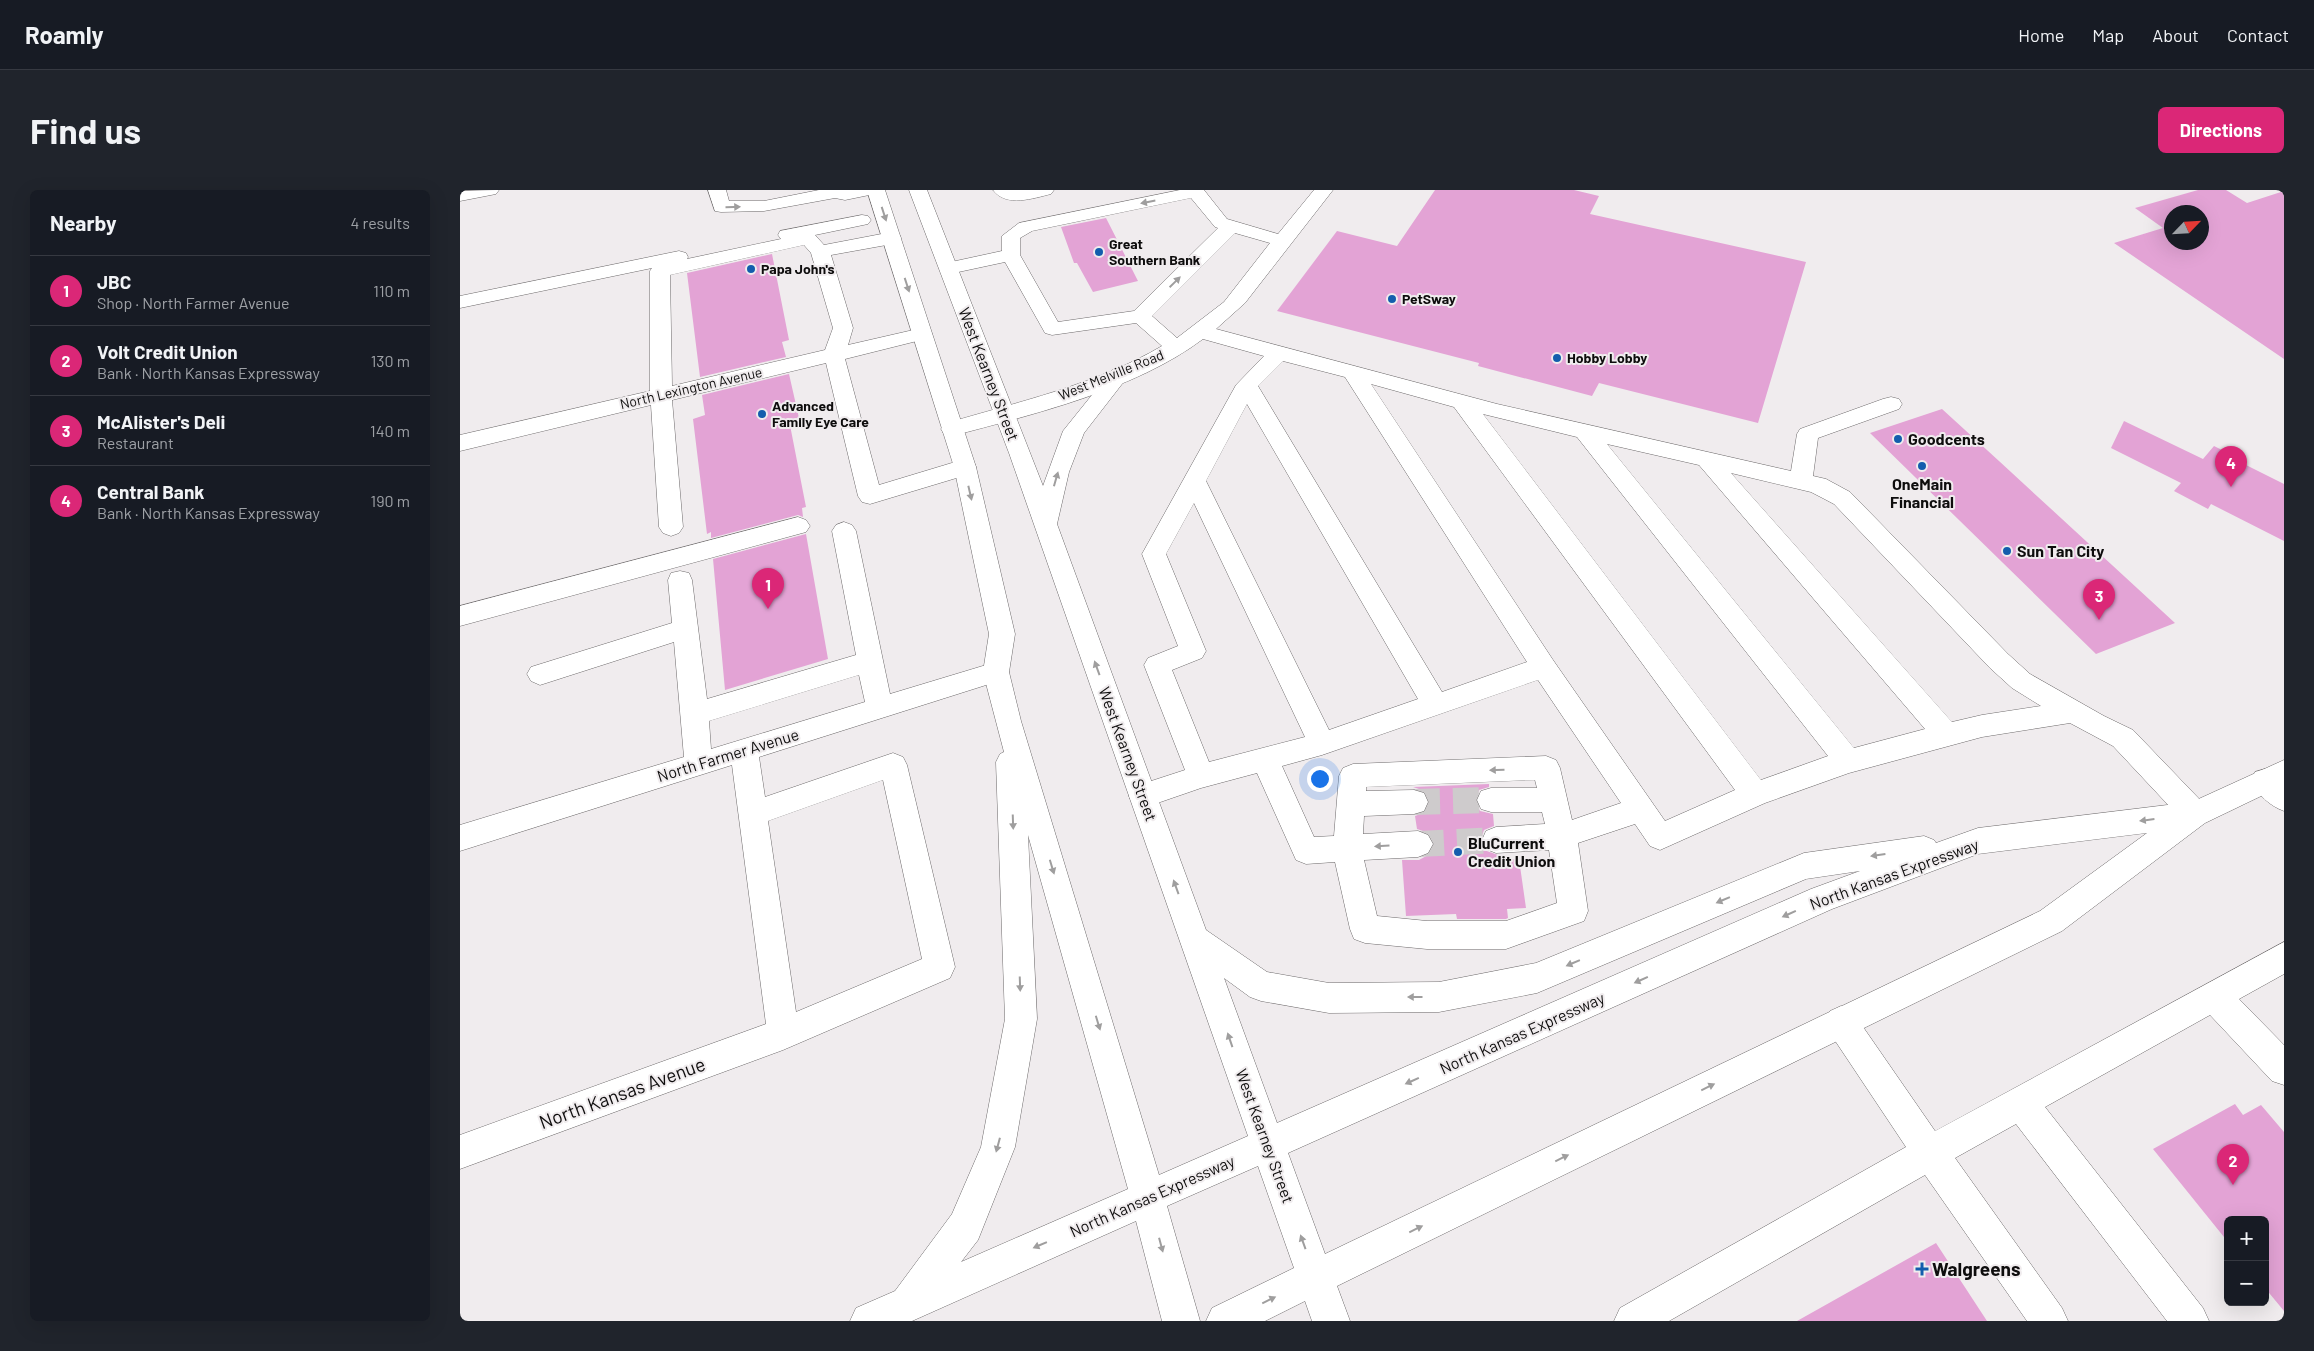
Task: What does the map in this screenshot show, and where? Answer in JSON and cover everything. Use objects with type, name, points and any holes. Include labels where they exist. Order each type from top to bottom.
[{"type":"main road","points":[[460,196],[490,190]]},
{"type":"main road","points":[[717,190],[720,208],[762,198],[767,218],[838,203],[845,194],[868,190]]},
{"type":"main road","points":[[876,190],[964,467],[1002,634],[996,672],[1008,721],[1149,1198],[1181,1321]]},
{"type":"main road","name":"West Kearney Street","points":[[918,190],[1004,413],[1331,1321]]},
{"type":"main road","points":[[1002,190],[1018,196],[1045,190]]},
{"type":"main road","name":"West Melville Road","points":[[952,429],[1078,391],[1119,375],[1176,348],[1201,332],[1224,313],[1248,287],[1282,241],[1324,190]]},
{"type":"main road","points":[[1231,226],[1140,316],[1052,329],[1012,255],[1011,236],[1026,227],[1195,191],[1221,223],[1282,241]]},
{"type":"main road","points":[[460,302],[862,220]]},
{"type":"main road","points":[[820,252],[892,238]]},
{"type":"main road","points":[[671,526],[661,395],[660,271],[808,239],[820,252],[843,328],[834,355],[870,496],[964,467]]},
{"type":"main road","points":[[948,268],[1012,255]]},
{"type":"main road","points":[[1140,316],[1176,348]]},
{"type":"main road","points":[[1201,332],[1462,402],[1818,485],[1842,498],[1999,661],[2021,681],[2073,712],[2123,738],[2195,814]]},
{"type":"main road","name":"North Lexington Avenue","points":[[460,443],[922,334]]},
{"type":"main road","points":[[1201,776],[1157,664],[1193,650],[1154,554],[1247,385],[1279,352]]},
{"type":"main road","points":[[1352,372],[1544,667],[1660,838],[1755,794],[1848,761],[1982,726],[2073,712]]},
{"type":"main road","points":[[1045,527],[1058,472],[1074,431],[1119,375]]},
{"type":"main road","points":[[1247,385],[1435,704]]},
{"type":"main road","points":[[1462,402],[1755,794]]},
{"type":"main road","points":[[1801,481],[1808,434],[1891,404]]},
{"type":"main road","points":[[1585,432],[1848,761]]},
{"type":"main road","points":[[1706,459],[1946,734]]},
{"type":"main road","points":[[1194,480],[1322,744]]},
{"type":"main road","points":[[460,616],[798,526]]},
{"type":"main road","points":[[844,531],[879,707]]},
{"type":"main road","points":[[680,580],[695,714],[698,764]]},
{"type":"main road","points":[[540,674],[685,630]]},
{"type":"main road","points":[[695,714],[870,661]]},
{"type":"main road","points":[[1143,796],[1201,776],[1322,744],[1544,667]]},
{"type":"main road","name":"North Farmer Avenue","points":[[460,838],[996,672]]},
{"type":"main road","points":[[908,1303],[965,1227],[998,1147],[1021,1019],[1008,721]]},
{"type":"main road","points":[[744,750],[784,1034]]},
{"type":"main road","points":[[1265,760],[1306,851],[1418,844]]},
{"type":"main road","name":"North Kansas Avenue","points":[[460,1152],[784,1034],[939,968],[893,766],[754,813]]},
{"type":"main road","points":[[1546,768],[1562,836],[1573,911],[1506,936],[1428,934],[1365,929],[1347,848],[1351,804],[1353,776],[1546,768]]},
{"type":"main road","name":"North Kansas Expressway","points":[[869,1321],[1822,899],[1978,841],[2195,814],[2278,784]]},
{"type":"main road","points":[[1491,800],[1553,800]]},
{"type":"main road","points":[[1351,804],[1414,802]]},
{"type":"main road","points":[[1496,840],[1562,836],[1641,809]]},
{"type":"main road","name":"North Kansas Expressway","points":[[1226,1321],[2052,921],[2195,814]]},
{"type":"main road","points":[[1195,940],[1261,986],[1329,998],[1439,997],[1537,978],[1804,866],[1978,841]]},
{"type":"main road","points":[[1633,1321],[1930,1153],[2284,957]]},
{"type":"main road","points":[[2214,996],[2284,1069]]},
{"type":"main road","points":[[1841,1022],[1930,1153],[2049,1321]]},
{"type":"main road","points":[[2021,1103],[2190,1321]]},
{"type":"building","points":[[1435,190],[1574,190],[1599,196],[1590,214],[1806,262],[1758,423],[1599,383],[1592,396],[1478,366],[1479,363],[1277,311],[1337,231],[1397,246]]},
{"type":"building","points":[[2198,190],[2226,190],[2247,203],[2284,191],[2284,359],[2114,243],[2163,228],[2135,208]]},
{"type":"building","name":"Great Southern Bank","points":[[1106,218],[1138,281],[1093,292],[1077,263],[1074,263],[1061,227]]},
{"type":"building","points":[[772,254],[789,340],[782,342],[786,357],[700,377],[687,273]]},
{"type":"building","points":[[789,374],[799,418],[789,420],[806,507],[802,508],[803,517],[798,515],[711,538],[711,532],[707,534],[693,419],[705,415],[702,395]]},
{"type":"building","points":[[1942,409],[2175,623],[2096,654],[1870,433]]},
{"type":"building","points":[[2124,421],[2203,459],[2214,446],[2246,462],[2244,464],[2284,484],[2284,541],[2211,504],[2208,509],[2174,491],[2181,483],[2111,448]]},
{"type":"building","points":[[806,534],[828,659],[725,690],[713,559]]},
{"type":"building","name":"BluCurrent Credit Union","points":[[1489,784],[1489,787],[1479,790],[1475,801],[1480,811],[1493,814],[1494,826],[1484,830],[1480,841],[1484,850],[1498,855],[1499,860],[1519,859],[1526,908],[1507,909],[1508,918],[1506,919],[1457,919],[1456,914],[1406,916],[1402,860],[1419,860],[1430,854],[1435,845],[1429,833],[1417,829],[1415,816],[1426,812],[1430,801],[1425,791],[1413,787]]},
{"type":"building","points":[[2235,1104],[2243,1115],[2261,1105],[2284,1132],[2284,1311],[2269,1293],[2269,1216],[2224,1216],[2224,1237],[2153,1149]]},
{"type":"building","name":"Walgreens","points":[[1936,1243],[1987,1321],[1797,1321]]},
{"type":"tunnel","points":[[1414,802],[1491,800]]},
{"type":"tunnel","points":[[1418,844],[1496,840]]},
{"type":"place","name":"Great Southern Bank","points":[[1099,252]]},
{"type":"place","name":"Papa John's","points":[[751,269]]},
{"type":"place","name":"PetSway","points":[[1392,299]]},
{"type":"place","name":"Hobby Lobby","points":[[1557,358]]},
{"type":"place","name":"Advanced Family Eye Care","points":[[762,414]]},
{"type":"place","name":"Goodcents","points":[[1898,439]]},
{"type":"place","name":"OneMain Financial","points":[[1922,466]]},
{"type":"place","name":"Central Bank","points":[[2231,487]]},
{"type":"place","name":"Sun Tan City","points":[[2007,551]]},
{"type":"place","name":"JBC","points":[[768,609]]},
{"type":"place","name":"McAlister's Deli","points":[[2099,620]]},
{"type":"place","name":"BluCurrent Credit Union","points":[[1458,852]]},
{"type":"place","name":"Volt Credit Union","points":[[2233,1185]]},
{"type":"place","name":"Walgreens","points":[[1922,1269]]}]
